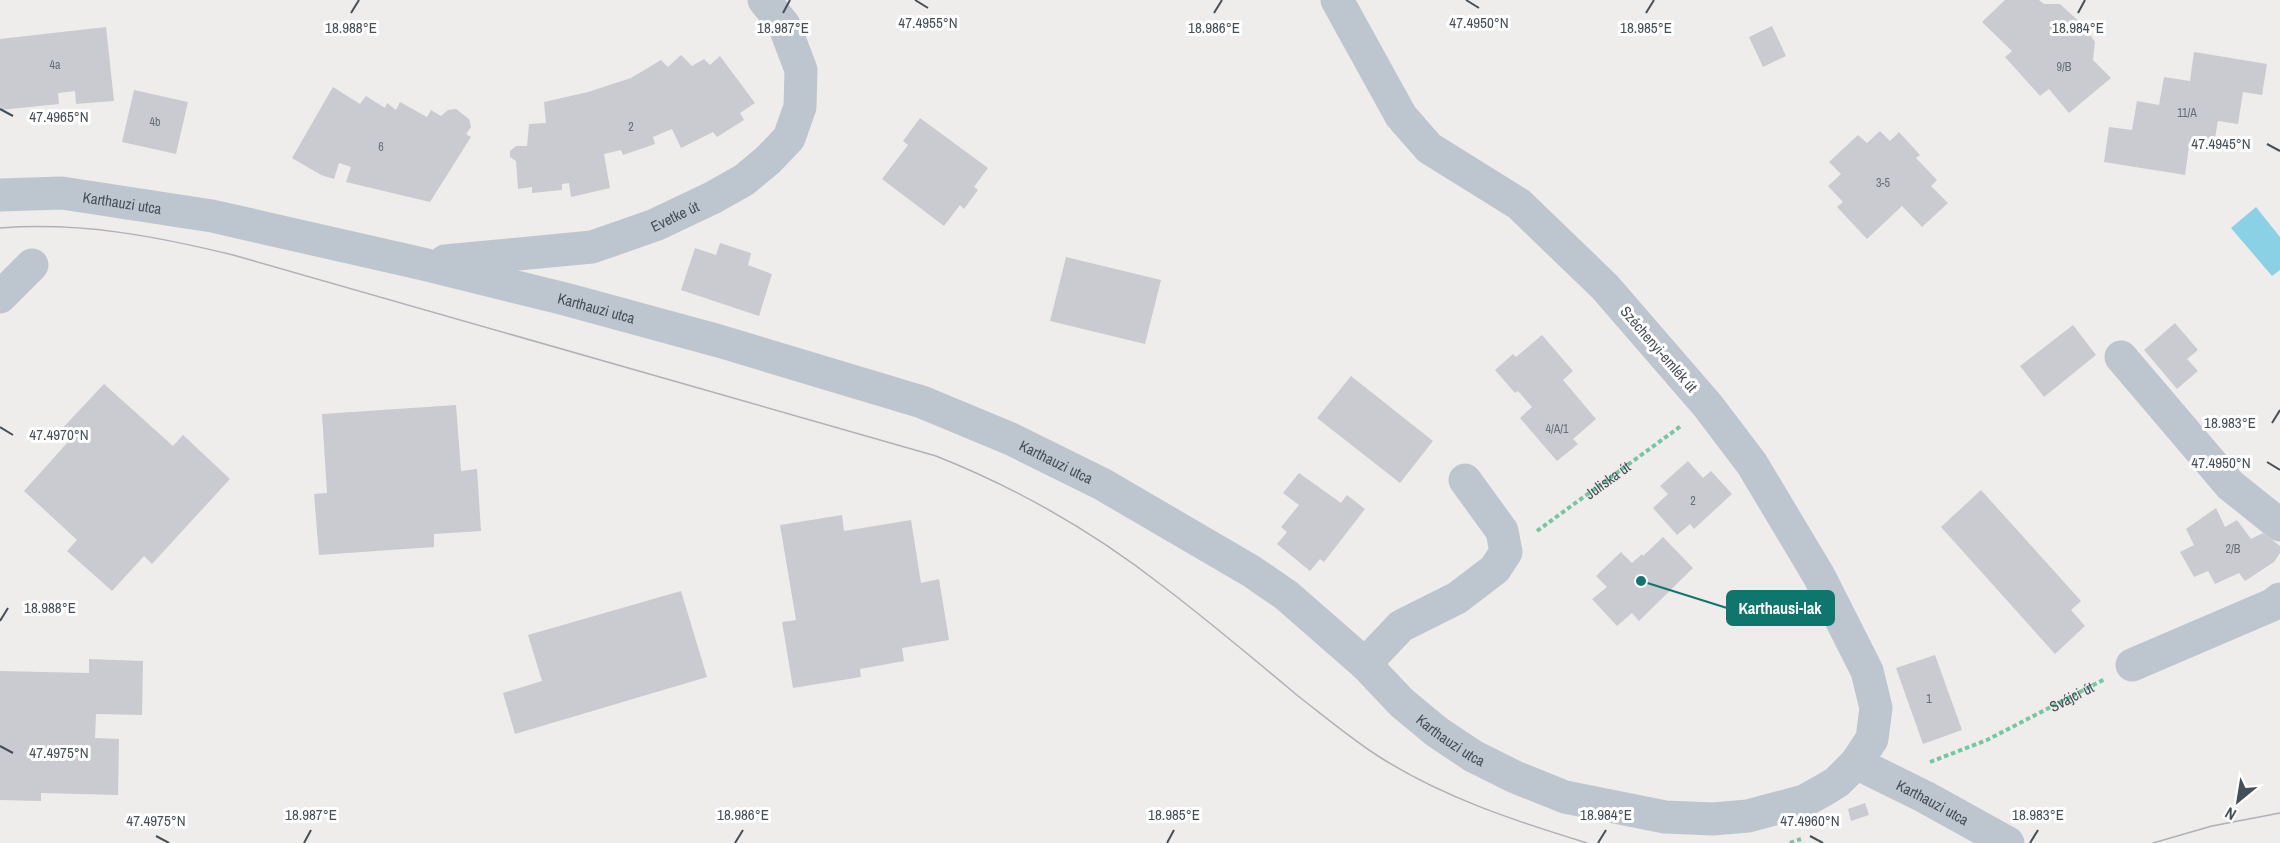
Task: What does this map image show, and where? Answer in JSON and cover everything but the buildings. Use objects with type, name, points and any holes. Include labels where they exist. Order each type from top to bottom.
[{"type":"street","name":"Evetke út","points":[[423,264],[592,247],[655,225],[744,180],[789,138],[800,107],[801,70],[784,25],[764,0]]},
{"type":"street","name":"Széchenyi-emlék út","points":[[1337,0],[1401,116],[1430,148],[1519,204],[1605,287],[1708,406],[1752,464],[1819,576],[1867,671],[1876,708],[1872,739],[1856,763]]},
{"type":"street","name":"Karthauzi utca","points":[[0,195],[62,194],[212,216],[423,264],[719,341],[922,402],[1011,439],[1102,484],[1251,571],[1286,596],[1365,664],[1402,703],[1437,732],[1473,756],[1515,777],[1565,797],[1665,818],[1713,819],[1749,816],[1804,801],[1837,782],[1856,763],[1925,797],[2008,843]]},
{"type":"street","points":[[0,297],[32,265]]},
{"type":"street","points":[[2121,357],[2230,485],[2280,525]]},
{"type":"street","points":[[1365,664],[1401,626],[1457,598],[1496,569],[1506,552],[1502,531],[1465,480]]},
{"type":"street","points":[[2132,665],[2272,605],[2280,599]]},
{"type":"path","name":"Juliska út","points":[[1506,552],[1708,406]]},
{"type":"path","name":"Svájci út","points":[[1928,762],[1987,740],[2132,665]]},
{"type":"water","points":[[2256,207],[2280,237],[2280,270],[2272,276],[2231,228]]},
{"type":"tram line","points":[[0,228],[60,227],[118,232],[233,255],[936,456],[1026,497],[1111,548],[1198,614],[1347,734],[1402,771],[1480,807],[1587,843]]},
{"type":"tram line","points":[[2153,843],[2212,826],[2280,813]]},
{"type":"place","name":"Karthausi-lak","points":[[1641,581]]}]
